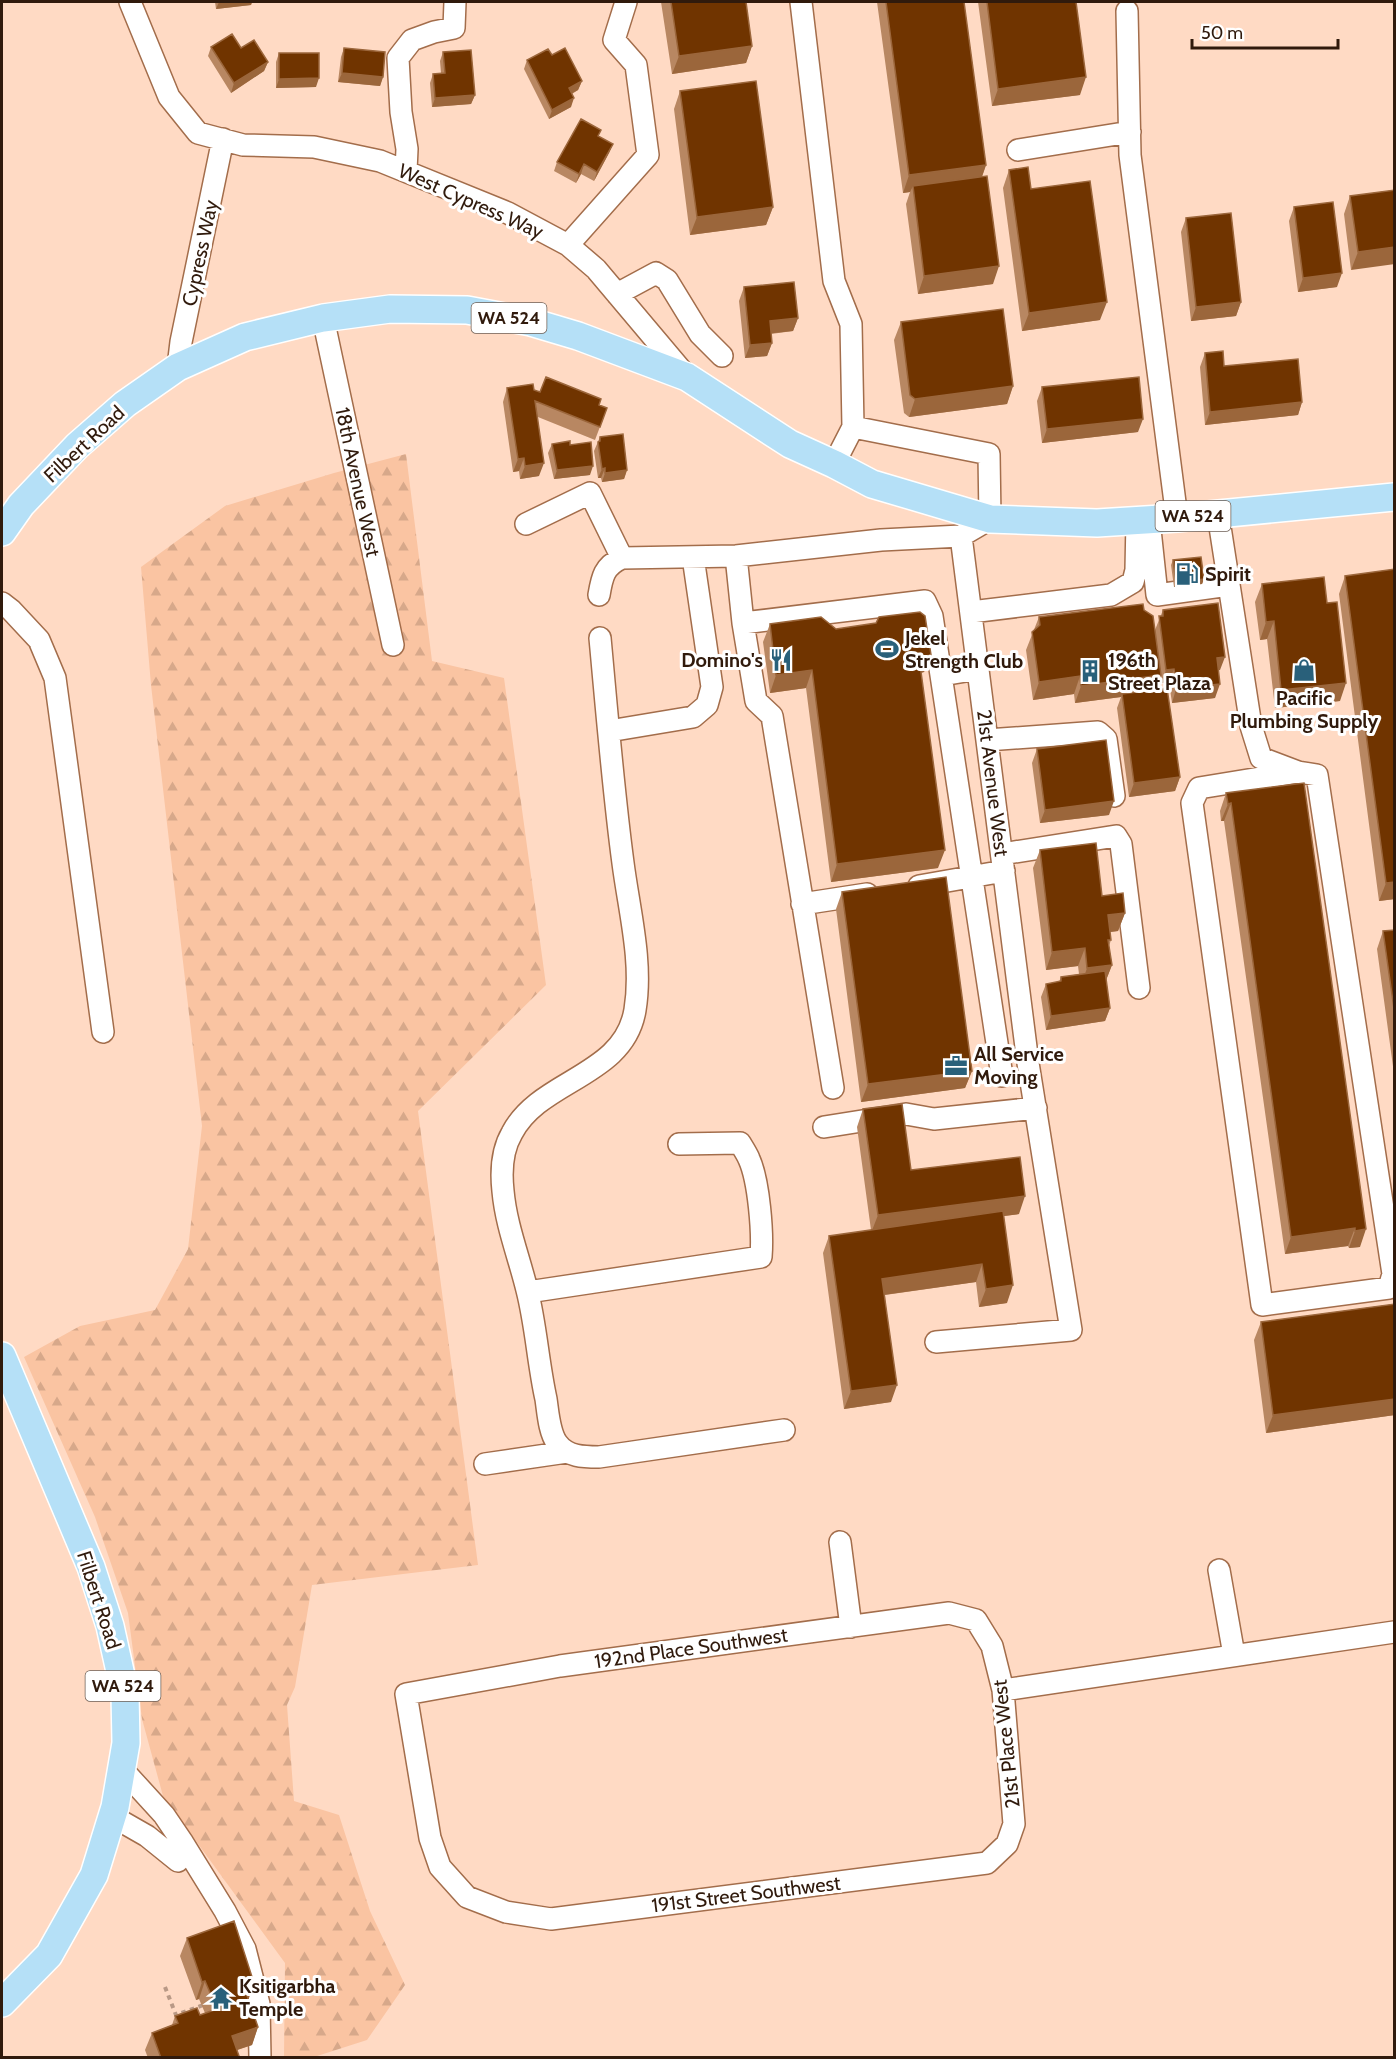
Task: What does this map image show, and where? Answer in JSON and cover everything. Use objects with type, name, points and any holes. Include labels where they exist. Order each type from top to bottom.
[{"type":"main road","name":"WA 524","points":[[178,367],[245,337],[323,318],[390,309],[467,310],[531,322],[578,336],[687,377],[790,444],[872,484],[990,519],[1097,523],[1178,518],[1395,497]]},
{"type":"main road","name":"Filbert Road","points":[[2,532],[21,505],[77,446],[125,404],[178,367]]},
{"type":"main road","name":"Filbert Road","points":[[2,1356],[91,1568],[110,1626],[125,1694],[126,1743],[112,1816],[94,1875],[49,1955],[2,2003]]},
{"type":"street","name":"West Cypress Way","points":[[130,2],[168,97],[198,133],[243,145],[314,147],[380,161],[508,213],[568,245],[596,269],[687,377]]},
{"type":"street","points":[[406,171],[407,149],[401,112],[398,58],[412,40],[454,28],[455,2]]},
{"type":"street","points":[[568,245],[648,155],[636,65],[614,40],[626,2]]},
{"type":"street","points":[[801,2],[834,280],[851,324],[853,427],[834,464]]},
{"type":"street","points":[[1127,11],[1131,155],[1178,518]]},
{"type":"street","points":[[1018,150],[1130,132]]},
{"type":"street","name":"Cypress Way","points":[[178,367],[181,342],[223,139]]},
{"type":"street","points":[[617,294],[656,273],[667,280],[700,334],[722,356]]},
{"type":"street","name":"18th Avenue West","points":[[323,318],[393,645]]},
{"type":"street","points":[[599,595],[602,578],[611,563],[622,558],[736,556],[881,540],[961,536],[990,519],[989,454],[853,427]]},
{"type":"street","points":[[526,524],[590,493],[622,558]]},
{"type":"street","points":[[1218,514],[1251,726],[1261,758],[1298,772],[1317,775],[1393,1274],[1389,1288],[1262,1305],[1192,803],[1199,788],[1298,772]]},
{"type":"street","points":[[1143,520],[1158,595],[1229,585]]},
{"type":"street","points":[[971,612],[1111,595],[1133,582],[1143,520]]},
{"type":"street","name":"21st Avenue West","points":[[936,1342],[1071,1330],[1029,1063],[961,536]]},
{"type":"street","points":[[736,556],[743,623],[756,701],[772,716],[833,1088]]},
{"type":"street","points":[[609,731],[693,717],[706,705],[712,687],[693,557]]},
{"type":"street","points":[[743,623],[925,601],[932,616],[942,675],[1002,1076]]},
{"type":"street","points":[[2,603],[39,640],[55,678],[103,1032]]},
{"type":"street","points":[[600,638],[636,961],[635,1010],[625,1039],[617,1049],[599,1064],[551,1094],[523,1117],[512,1133],[502,1171],[504,1203],[528,1292],[552,1431],[557,1443],[567,1452],[581,1457],[599,1457],[784,1430]]},
{"type":"street","points":[[942,675],[978,669]]},
{"type":"street","points":[[987,740],[1098,732],[1106,739],[1114,796]]},
{"type":"street","points":[[904,888],[972,878],[1003,862],[1116,836],[1121,844],[1139,988]]},
{"type":"street","points":[[802,904],[881,892]]},
{"type":"street","points":[[824,1127],[906,1114],[934,1119],[1036,1108]]},
{"type":"street","points":[[528,1292],[761,1257],[757,1194],[750,1160],[740,1143],[679,1144]]},
{"type":"street","points":[[485,1464],[567,1452]]},
{"type":"street","points":[[840,1542],[851,1627]]},
{"type":"street","points":[[1219,1570],[1234,1655]]},
{"type":"street","name":"192nd Place Southwest","points":[[506,1912],[467,1897],[440,1867],[430,1838],[406,1694],[560,1666],[949,1613],[976,1620]]},
{"type":"street","name":"21st Place West","points":[[976,1620],[992,1646],[1003,1690],[1014,1824],[1007,1844],[987,1863]]},
{"type":"street","points":[[1003,1690],[1395,1632]]},
{"type":"street","points":[[122,1769],[164,1815],[225,1911],[245,1949],[259,2004],[260,2058]]},
{"type":"street","points":[[112,1816],[147,1836],[178,1861]]},
{"type":"street","name":"191st Street Southwest","points":[[506,1912],[551,1919],[987,1863]]},
{"type":"path","points":[[165,1987],[179,2022]]},
{"type":"path","points":[[176,2015],[210,2003]]},
{"type":"green space","points":[[406,454],[432,661],[504,678],[546,985],[418,1111],[478,1565],[312,1585],[295,1687],[287,1705],[294,1801],[339,1815],[370,1911],[405,1985],[367,2040],[314,2057],[284,2057],[285,1963],[163,1796],[142,1719],[128,1613],[95,1517],[24,1357],[80,1326],[155,1310],[188,1249],[202,1126],[151,685],[141,567],[225,506]]},
{"type":"building","points":[[671,2],[746,2],[752,46],[679,56]]},
{"type":"building","points":[[886,2],[964,2],[986,165],[909,175]]},
{"type":"building","points":[[987,2],[1076,2],[1086,77],[998,89]]},
{"type":"building","points":[[232,34],[241,48],[254,40],[268,62],[234,83],[211,47]]},
{"type":"building","points":[[344,48],[385,52],[383,77],[342,73]]},
{"type":"building","points":[[565,48],[582,81],[569,88],[574,98],[552,110],[527,60],[548,49],[552,55]]},
{"type":"building","points":[[471,50],[475,95],[435,98],[433,74],[445,73],[443,52]]},
{"type":"building","points":[[279,53],[319,53],[319,78],[279,79]]},
{"type":"building","points":[[756,81],[773,207],[697,217],[680,91]]},
{"type":"building","points":[[581,119],[601,130],[598,136],[613,144],[597,172],[584,164],[579,174],[557,162]]},
{"type":"building","points":[[1028,167],[1031,189],[1090,181],[1107,302],[1029,313],[1009,170]]},
{"type":"building","points":[[987,176],[999,266],[924,276],[913,186]]},
{"type":"building","points":[[1395,190],[1395,247],[1358,252],[1350,196]]},
{"type":"building","points":[[1333,202],[1342,273],[1303,278],[1294,207]]},
{"type":"building","points":[[1231,213],[1241,302],[1196,307],[1186,218]]},
{"type":"building","points":[[794,282],[798,318],[770,321],[772,343],[750,345],[744,287]]},
{"type":"building","points":[[1003,309],[1013,386],[915,399],[910,395],[901,322]]},
{"type":"building","points":[[1223,351],[1224,366],[1298,359],[1302,402],[1210,412],[1205,353]]},
{"type":"building","points":[[546,377],[601,399],[599,405],[607,408],[600,427],[535,401],[544,463],[525,466],[524,458],[518,459],[507,388],[533,384],[534,390],[540,392]]},
{"type":"building","points":[[1139,377],[1143,419],[1047,429],[1042,387]]},
{"type":"building","points":[[623,434],[627,470],[605,473],[605,468],[602,469],[598,442],[600,437]]},
{"type":"building","points":[[570,441],[570,445],[591,442],[593,466],[557,470],[552,444]]},
{"type":"building","name":"Spirit","points":[[1201,557],[1204,579],[1176,583],[1173,560]]},
{"type":"building","points":[[1395,569],[1395,882],[1386,883],[1345,576]]},
{"type":"building","name":"Pacific Plumbing Supply","points":[[1324,577],[1327,603],[1337,602],[1346,683],[1281,690],[1274,621],[1266,622],[1262,584]]},
{"type":"building","points":[[1218,603],[1225,657],[1217,658],[1220,684],[1176,689],[1174,669],[1166,670],[1159,616],[1163,616],[1163,610]]},
{"type":"building","name":"196th Street Plaza","points":[[1143,604],[1144,610],[1153,616],[1161,675],[1081,686],[1080,676],[1039,682],[1032,632],[1040,625],[1039,617]]},
{"type":"building","points":[[920,612],[925,616],[931,655],[919,657],[945,850],[837,864],[812,670],[776,675],[770,624],[821,617],[836,629],[876,623],[879,617]]},
{"type":"building","points":[[1167,688],[1180,777],[1134,783],[1122,694]]},
{"type":"building","points":[[1106,740],[1114,801],[1045,810],[1037,749]]},
{"type":"building","points":[[1304,783],[1366,1229],[1355,1231],[1355,1228],[1291,1237],[1231,803],[1228,804],[1226,793]]},
{"type":"building","points":[[1096,843],[1102,896],[1123,893],[1125,913],[1108,915],[1111,940],[1108,940],[1112,965],[1087,968],[1085,948],[1052,952],[1040,850]]},
{"type":"building","points":[[946,877],[972,1071],[868,1084],[842,892]]},
{"type":"building","points":[[1395,930],[1395,1016],[1383,931]]},
{"type":"building","points":[[1105,971],[1110,1008],[1051,1016],[1046,984],[1061,981],[1061,977]]},
{"type":"building","points":[[902,1104],[911,1170],[1020,1157],[1025,1196],[878,1215],[863,1109]]},
{"type":"building","points":[[1003,1211],[1013,1285],[986,1289],[982,1264],[882,1279],[897,1385],[851,1391],[829,1236]]},
{"type":"building","points":[[1395,1304],[1395,1399],[1273,1415],[1261,1322]]},
{"type":"building","name":"Ksitigarbha Temple","points":[[234,1921],[254,1983],[244,1987],[258,2027],[232,2036],[239,2056],[235,2058],[161,2058],[152,2033],[178,2023],[175,2016],[197,2008],[200,2015],[217,2009],[205,1981],[202,1982],[187,1938]]},
{"type":"place","name":"Spirit","points":[[1187,574]]},
{"type":"place","name":"Jekel Strength Club","points":[[887,649]]},
{"type":"place","name":"Domino's","points":[[781,660]]},
{"type":"place","name":"Pacific Plumbing Supply","points":[[1304,670]]},
{"type":"place","name":"196th Street Plaza","points":[[1090,671]]},
{"type":"place","name":"All Service Moving","points":[[956,1066]]},
{"type":"place","name":"Ksitigarbha Temple","points":[[221,1998]]}]
